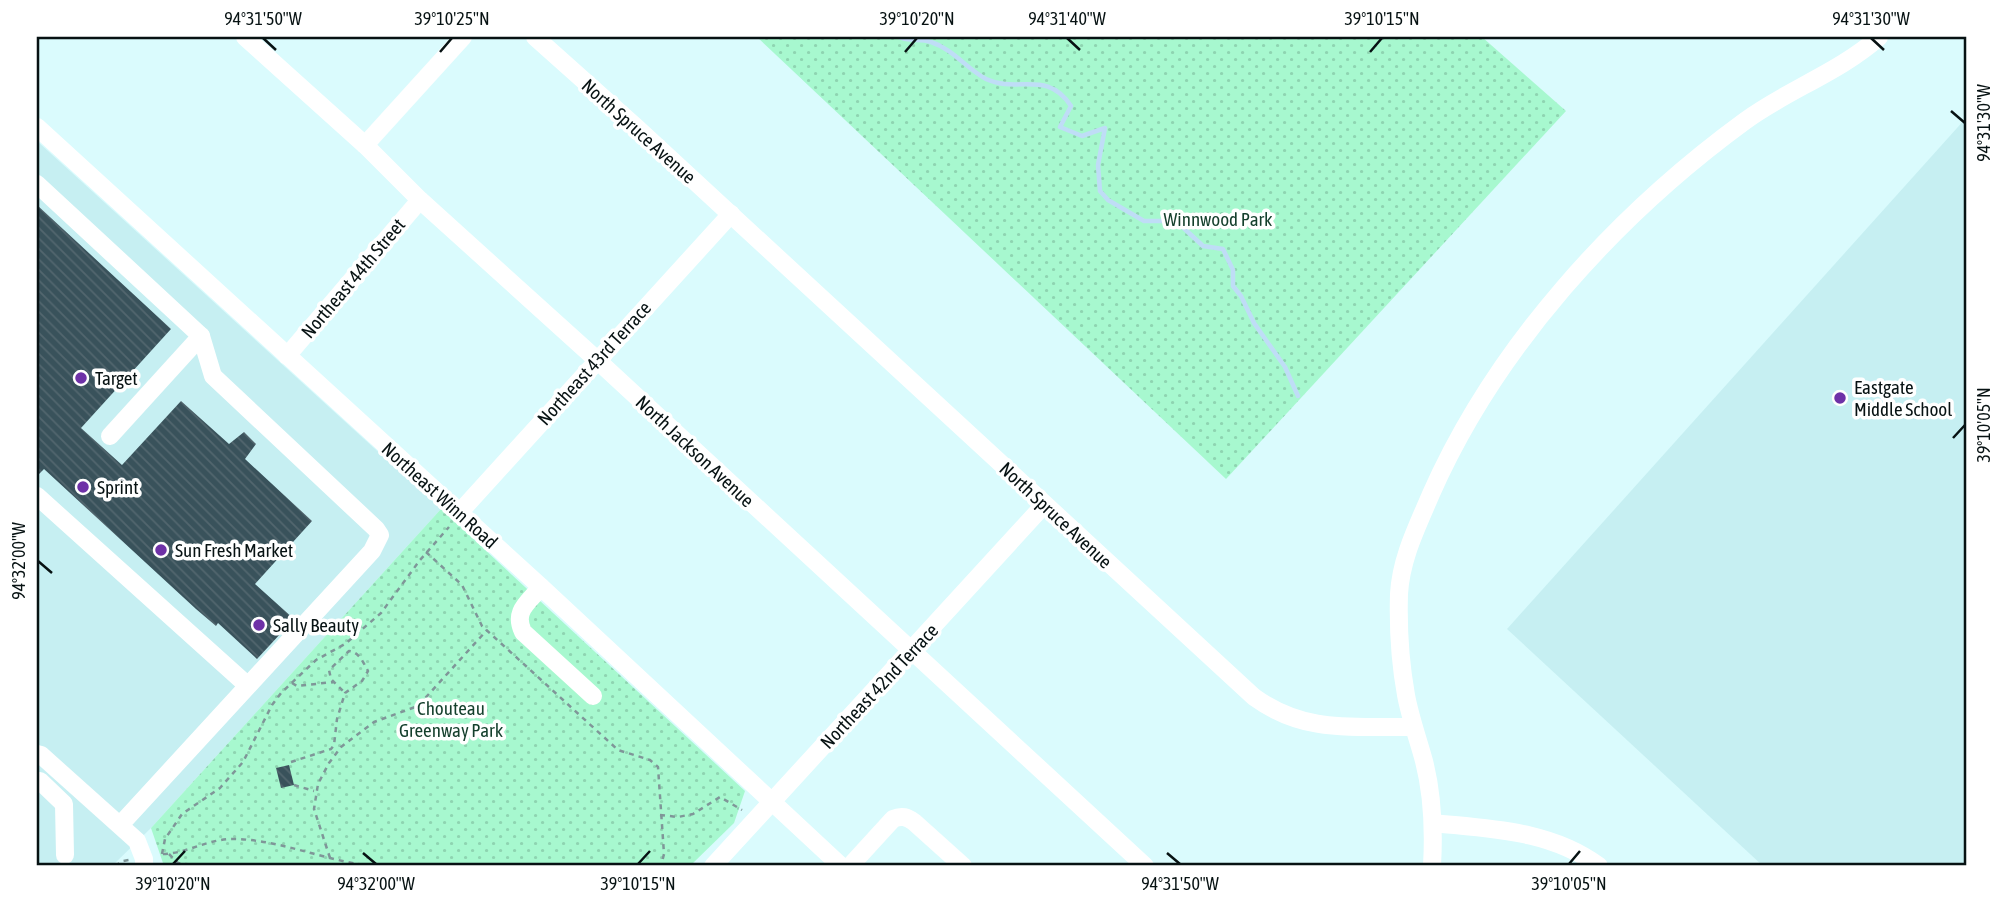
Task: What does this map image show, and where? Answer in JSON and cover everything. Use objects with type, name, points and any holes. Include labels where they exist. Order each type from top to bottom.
[{"type":"street","name":"North Jackson Avenue","points":[[246,37],[365,145],[419,200],[597,360],[1145,866]]},
{"type":"street","points":[[365,145],[463,37]]},
{"type":"street","name":"North Spruce Avenue","points":[[535,37],[1262,703],[1289,717],[1318,725],[1413,727]]},
{"type":"street","points":[[1432,866],[1433,823],[1430,793],[1406,697],[1399,639],[1402,565],[1441,471],[1470,416],[1495,376],[1565,288],[1651,199],[1746,120],[1857,54],[1879,37]]},
{"type":"street","name":"Northeast Winn Road","points":[[37,127],[541,587],[841,866]]},
{"type":"street","points":[[37,184],[201,336],[213,376],[380,535],[372,551],[121,824]]},
{"type":"street","name":"Northeast 44th Street","points":[[287,356],[419,200]]},
{"type":"street","name":"Northeast 43rd Terrace","points":[[459,513],[731,214]]},
{"type":"street","points":[[110,436],[201,336]]},
{"type":"street","points":[[37,496],[247,685]]},
{"type":"street","name":"Northeast 42nd Terrace","points":[[713,866],[1044,505]]},
{"type":"street","points":[[541,587],[521,611],[518,622],[523,632],[593,696]]},
{"type":"street","points":[[37,754],[121,824],[137,841],[144,866]]},
{"type":"street","points":[[38,781],[46,779],[56,768]]},
{"type":"street","points":[[38,781],[64,804],[65,855]]},
{"type":"street","points":[[850,866],[893,819],[900,816],[914,822],[963,866]]},
{"type":"street","points":[[1433,823],[1537,836],[1564,846],[1599,866]]},
{"type":"path","points":[[162,854],[165,839],[174,822],[190,807],[220,788],[248,754],[276,699],[316,660],[345,644],[381,613],[459,513]]},
{"type":"path","points":[[426,552],[462,584],[482,626],[618,750],[650,760],[658,767],[664,854],[660,866]]},
{"type":"path","points":[[330,858],[315,817],[316,791],[329,763],[374,722],[418,706],[487,630]]},
{"type":"path","points":[[332,747],[345,693],[362,681],[368,671],[362,660],[353,651],[349,651],[345,644]]},
{"type":"path","points":[[345,693],[334,682],[329,670],[349,651]]},
{"type":"path","points":[[292,684],[297,686],[334,682]]},
{"type":"path","points":[[332,747],[338,752]]},
{"type":"path","points":[[291,762],[332,747]]},
{"type":"path","points":[[294,785],[316,791]]},
{"type":"path","points":[[660,816],[693,814],[720,797],[743,811],[771,803]]},
{"type":"path","points":[[201,866],[178,863],[169,854],[213,841],[233,839],[255,841],[372,866]]},
{"type":"shaded area","name":"Eastgate Middle School","points":[[1966,118],[1966,866],[1763,866],[1507,629]]},
{"type":"shaded area","points":[[37,141],[441,509],[151,828],[112,866],[37,866]]},
{"type":"green space","name":"Winnwood Park","points":[[757,37],[1482,37],[1566,111],[1226,479]]},
{"type":"green space","name":"Chouteau Greenway Park","points":[[441,509],[745,791],[734,823],[690,866],[164,866],[151,828]]},
{"type":"building","points":[[37,205],[171,329],[81,428],[122,465],[181,401],[229,444],[244,432],[256,444],[245,459],[312,521],[255,584],[294,619],[257,659],[218,623],[216,626],[196,609],[44,469],[37,476]]},
{"type":"building","points":[[289,765],[294,785],[281,788],[276,768]]},
{"type":"waterway","points":[[899,37],[939,45],[986,79],[998,83],[1032,84],[1052,88],[1071,106],[1060,127],[1082,136],[1105,128],[1098,165],[1100,191],[1108,200],[1144,221],[1176,221],[1203,246],[1223,249],[1233,270],[1233,286],[1254,323],[1285,367],[1298,396]]},
{"type":"place","name":"Target","points":[[81,378]]},
{"type":"place","name":"Eastgate Middle School","points":[[1840,398]]},
{"type":"place","name":"Sprint","points":[[83,487]]},
{"type":"place","name":"Sun Fresh Market","points":[[161,550]]},
{"type":"place","name":"Sally Beauty","points":[[259,625]]}]
